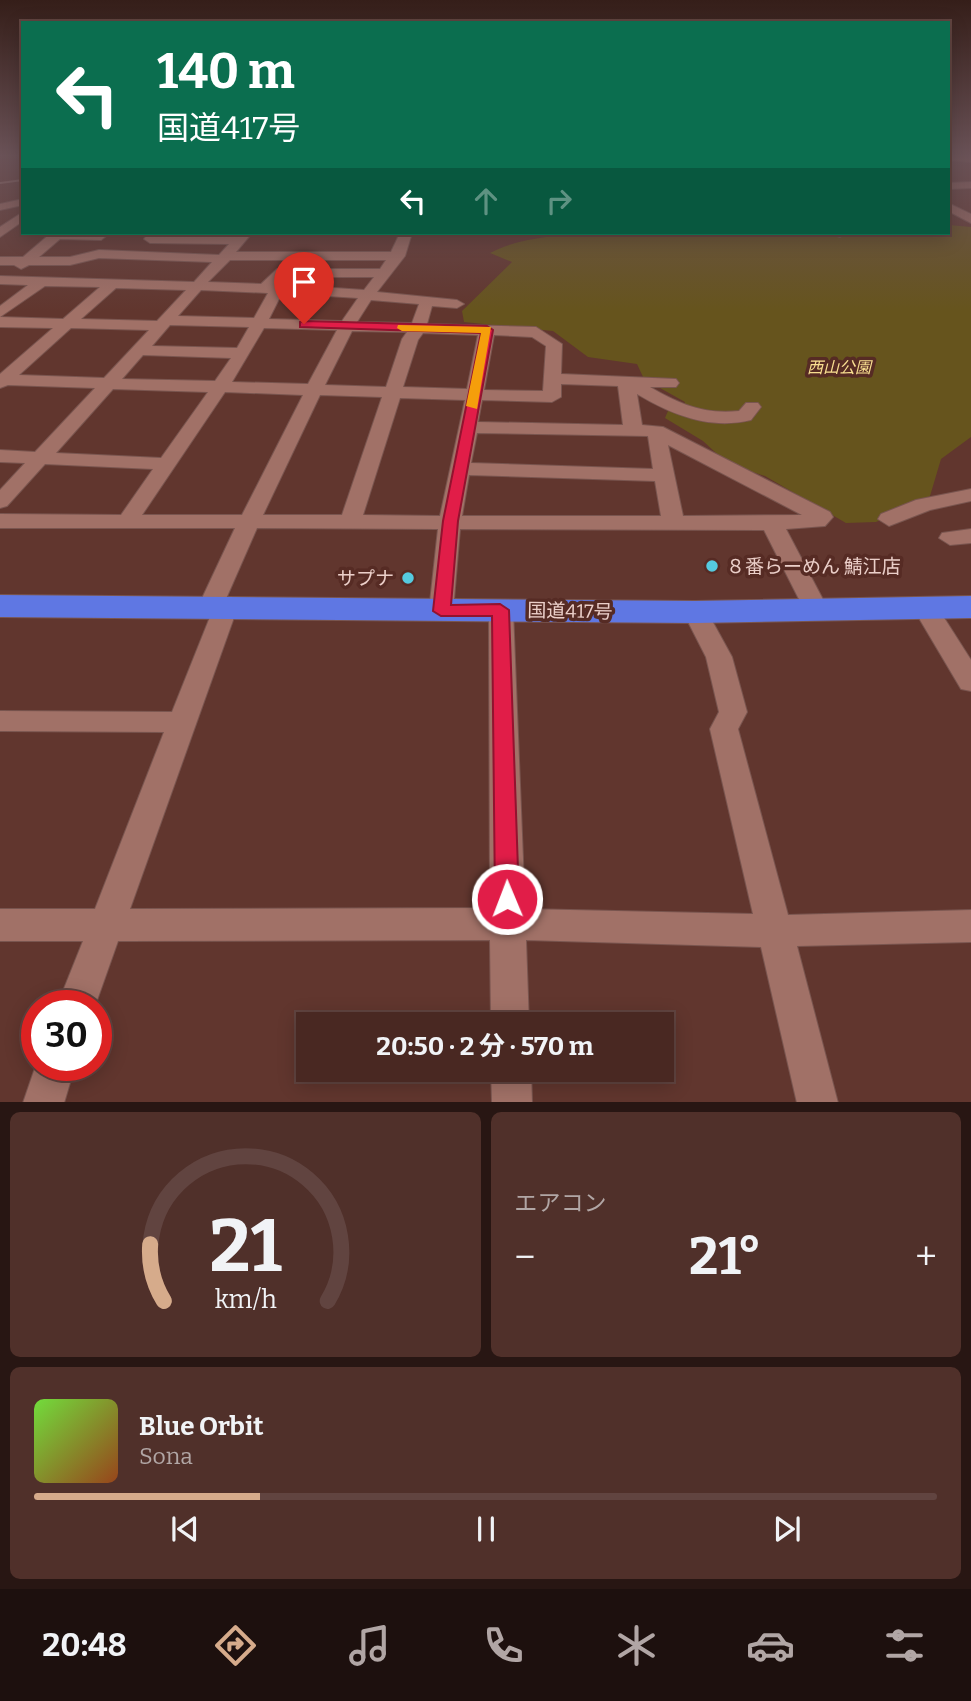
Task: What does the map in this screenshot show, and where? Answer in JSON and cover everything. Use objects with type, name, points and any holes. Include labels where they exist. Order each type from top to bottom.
[{"type":"highway","name":"国道417号","points":[[0,606],[695,612],[971,607]]},
{"type":"street","points":[[3,208],[21,211]]},
{"type":"street","points":[[0,217],[21,211]]},
{"type":"street","points":[[0,233],[21,212]]},
{"type":"street","points":[[1,280],[57,235]]},
{"type":"street","points":[[80,235],[102,235]]},
{"type":"street","points":[[153,235],[150,239],[243,236]]},
{"type":"street","points":[[82,990],[182,722],[217,609],[249,520],[347,326],[366,294],[387,273],[398,256],[405,235]]},
{"type":"street","points":[[1,499],[243,236]]},
{"type":"street","points":[[0,261],[70,261],[99,254],[225,257],[398,256]]},
{"type":"street","points":[[302,273],[304,257]]},
{"type":"street","points":[[1,280],[41,282],[109,277],[155,269],[136,284]]},
{"type":"street","points":[[128,520],[219,389],[260,324],[277,273],[387,273]]},
{"type":"street","points":[[109,277],[136,284],[366,294],[457,304]]},
{"type":"street","points":[[1,381],[68,324],[109,277]]},
{"type":"street","points":[[0,313],[41,282]]},
{"type":"street","points":[[350,523],[410,339],[421,328],[424,306],[428,301]]},
{"type":"street","points":[[0,322],[260,324],[487,330],[536,332],[554,344],[552,397],[1,381]]},
{"type":"street","points":[[441,611],[450,521],[487,330]]},
{"type":"street","points":[[140,350],[242,353]]},
{"type":"street","points":[[553,379],[670,383]]},
{"type":"street","points":[[626,381],[691,416],[729,418],[745,415],[752,407]]},
{"type":"street","points":[[626,381],[633,430]]},
{"type":"street","points":[[0,521],[772,523],[817,521],[822,517],[656,431],[469,427]]},
{"type":"street","points":[[656,431],[673,523]]},
{"type":"street","points":[[0,456],[165,464]]},
{"type":"street","points":[[462,469],[666,475]]},
{"type":"street","points":[[889,519],[923,505],[971,495]]},
{"type":"street","points":[[772,523],[817,611]]},
{"type":"street","points":[[925,608],[971,682]]},
{"type":"street","points":[[500,610],[510,1012]]},
{"type":"street","points":[[695,612],[719,657],[733,712],[724,729],[818,1102]]},
{"type":"street","points":[[0,721],[182,722]]},
{"type":"street","points":[[0,925],[508,924],[773,931],[971,926]]},
{"type":"street","points":[[43,1102],[50,1081]]},
{"type":"street","points":[[511,1082],[512,1102]]},
{"type":"green space","name":"西山公園","points":[[950,225],[971,227],[971,437],[941,459],[930,496],[876,522],[846,523],[765,476],[728,464],[703,441],[665,418],[668,411],[683,407],[685,402],[644,379],[637,364],[588,357],[553,331],[464,322],[462,311],[512,262],[490,253],[524,241],[567,235],[950,235]]},
{"type":"slow traffic","points":[[402,328],[487,330],[473,406]]},
{"type":"place","name":"８番らーめん 鯖江店","points":[[712,566]]},
{"type":"place","name":"サプナ","points":[[408,578]]},
{"type":"route","points":[[304,324],[487,330],[450,521],[441,611],[500,610],[503,640],[507,899]]}]
